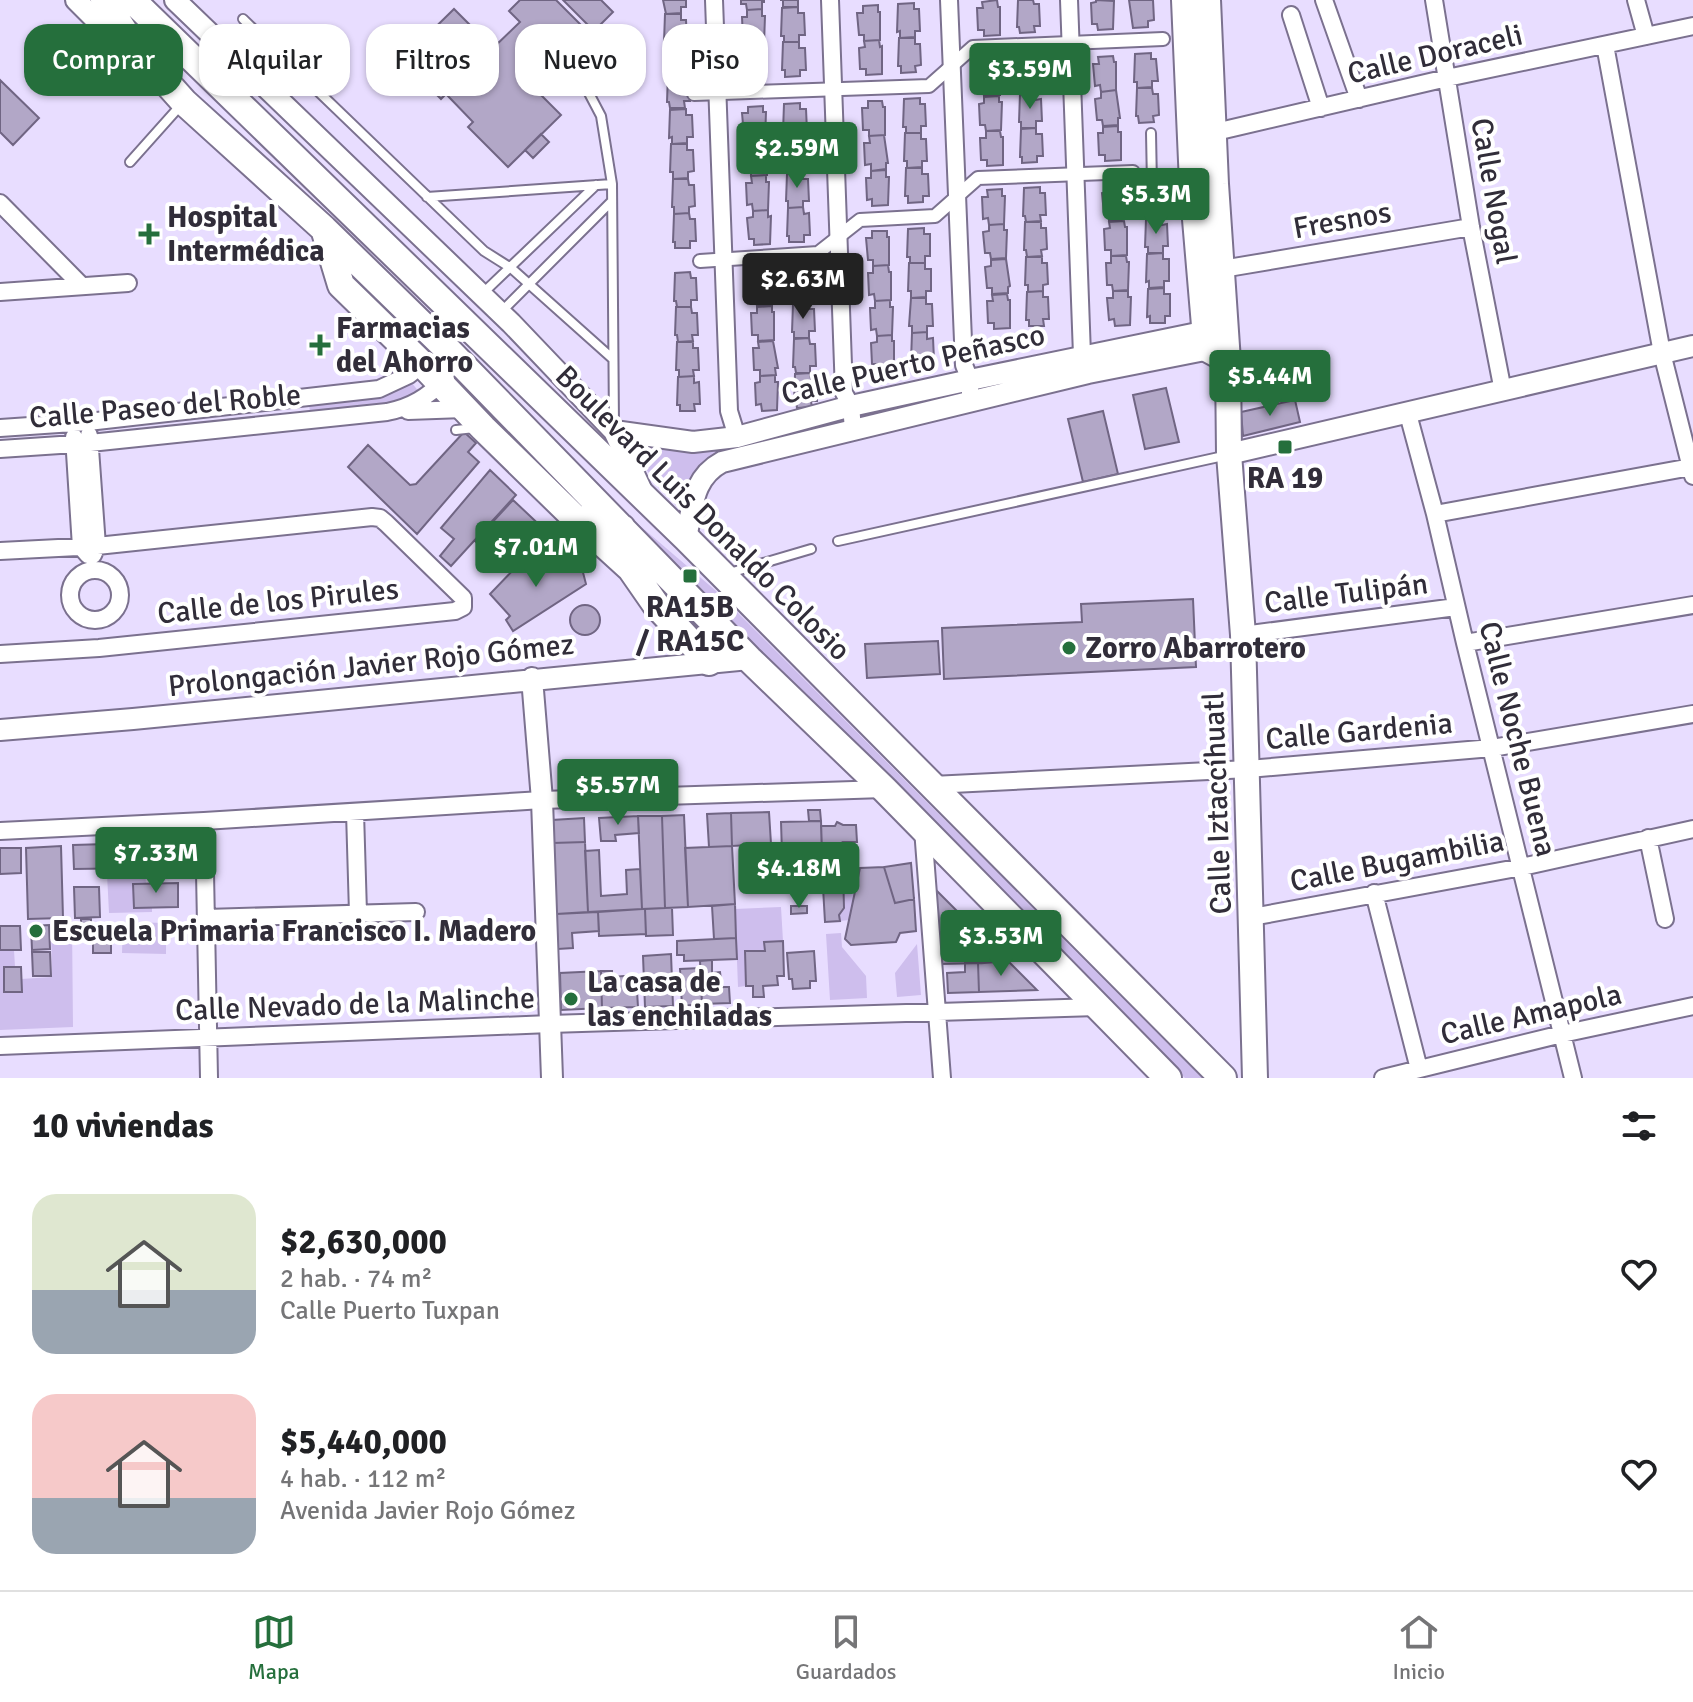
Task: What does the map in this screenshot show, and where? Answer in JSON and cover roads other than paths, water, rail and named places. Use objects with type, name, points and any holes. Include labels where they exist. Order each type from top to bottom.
[{"type":"main road","points":[[104,0],[119,24]]},
{"type":"main road","name":"Boulevard Luis Donaldo Colosio","points":[[132,0],[644,496],[1223,1078]]},
{"type":"main road","points":[[1184,0],[1189,138],[1204,184],[1218,343]]},
{"type":"main road","name":"Calle Iztaccíhuatl","points":[[1208,0],[1214,133],[1204,184],[1222,269],[1218,343],[1243,635],[1255,1078]]},
{"type":"main road","points":[[179,96],[324,229],[443,345],[749,659],[884,789],[1168,1078]]},
{"type":"main road","points":[[324,229],[341,285],[446,401],[483,428],[631,569],[656,605],[709,662]]},
{"type":"main road","points":[[575,518],[622,528]]},
{"type":"street","points":[[76,0],[100,24]]},
{"type":"street","points":[[175,0],[482,295],[614,431],[644,496]]},
{"type":"street","points":[[714,0],[715,24]]},
{"type":"street","points":[[830,0],[844,393],[851,406],[853,429]]},
{"type":"street","points":[[949,0],[964,365],[970,380],[970,401]]},
{"type":"street","points":[[1069,0],[1085,364]]},
{"type":"street","points":[[1324,0],[1359,99]]},
{"type":"street","name":"Calle Nogal","points":[[1434,0],[1471,227],[1503,391]]},
{"type":"street","points":[[1636,0],[1646,36]]},
{"type":"street","points":[[1291,15],[1321,108]]},
{"type":"street","name":"Calle Doraceli","points":[[1189,138],[1447,78],[1693,26]]},
{"type":"street","points":[[768,91],[929,86],[973,47],[1163,39]]},
{"type":"street","points":[[1435,514],[1692,472],[1662,353],[1605,45]]},
{"type":"street","points":[[718,96],[729,411],[737,437]]},
{"type":"street","points":[[700,261],[818,253],[860,220],[935,216],[978,178],[1133,172]]},
{"type":"street","points":[[0,203],[82,286]]},
{"type":"street","name":"Fresnos","points":[[1222,269],[1471,227]]},
{"type":"street","points":[[0,292],[128,283]]},
{"type":"street","name":"Calle Puerto Peñasco","points":[[614,431],[693,442],[737,437],[851,406],[970,380],[1218,343]]},
{"type":"street","name":"Calle Paseo del Roble","points":[[443,345],[446,401]]},
{"type":"street","points":[[1229,454],[1693,346]]},
{"type":"street","name":"Calle Puerto Peñasco","points":[[686,538],[700,480],[722,462],[970,401],[1085,364]]},
{"type":"street","name":"Calle Paseo del Roble","points":[[446,401],[462,365]]},
{"type":"street","name":"Calle Paseo del Roble","points":[[0,428],[80,423],[379,389],[409,375],[446,401]]},
{"type":"street","name":"Calle Paseo del Roble","points":[[0,449],[82,444],[387,412],[409,407],[425,398],[446,401]]},
{"type":"street","points":[[387,412],[446,401]]},
{"type":"street","name":"Calle Noche Buena","points":[[1408,414],[1573,1078]]},
{"type":"street","points":[[0,551],[90,555],[114,578],[120,592],[117,608],[105,618],[89,619],[75,611],[69,597],[72,582],[90,555],[80,423]]},
{"type":"street","name":"Calle de los Pirules","points":[[0,654],[99,648],[455,611],[463,607],[463,598],[380,518],[90,555]]},
{"type":"street","points":[[1465,643],[1693,605]]},
{"type":"street","name":"Calle Tulipán","points":[[1243,635],[1456,607]]},
{"type":"street","points":[[96,620],[99,648]]},
{"type":"street","name":"Prolongación Javier Rojo Gómez","points":[[0,730],[749,659]]},
{"type":"street","points":[[532,678],[542,800],[552,1078]]},
{"type":"street","name":"Calle Gardenia","points":[[932,785],[1248,769],[1492,748],[1693,714]]},
{"type":"street","points":[[0,831],[542,800],[884,789]]},
{"type":"street","points":[[355,812],[358,913]]},
{"type":"street","points":[[204,821],[209,1078]]},
{"type":"street","points":[[923,829],[942,1078]]},
{"type":"street","name":"Calle Bugambilia","points":[[1252,917],[1522,867],[1693,829]]},
{"type":"street","points":[[1648,838],[1665,919]]},
{"type":"street","points":[[1374,893],[1419,1069]]},
{"type":"street","points":[[206,918],[416,912]]},
{"type":"street","name":"Calle Amapola","points":[[1383,1078],[1693,1006]]},
{"type":"street","name":"Calle Nevado de la Malinche","points":[[0,1046],[550,1024],[1097,1007]]},
{"type":"lane","points":[[243,19],[484,251],[511,268],[613,359]]},
{"type":"lane","points":[[590,96],[601,116],[612,184],[614,431]]},
{"type":"lane","points":[[130,162],[184,102]]},
{"type":"lane","points":[[1151,133],[1152,185],[1204,184]]},
{"type":"lane","points":[[427,197],[612,184]]},
{"type":"lane","points":[[482,295],[597,185]]},
{"type":"lane","points":[[500,313],[612,201]]},
{"type":"lane","points":[[838,541],[1229,454]]},
{"type":"lane","points":[[722,575],[811,549]]},
{"type":"place","name":"Hospital Intermédica","points":[[149,234]]},
{"type":"place","name":"Farmacias del Ahorro","points":[[320,345]]},
{"type":"place","name":"RA 19","points":[[1285,447]]},
{"type":"place","name":"RA15B / RA15C","points":[[690,576]]},
{"type":"place","name":"Zorro Abarrotero","points":[[1069,648]]},
{"type":"place","name":"Escuela Primaria Francisco I. Madero","points":[[36,931]]},
{"type":"place","name":"La casa de las enchiladas","points":[[571,999]]}]
